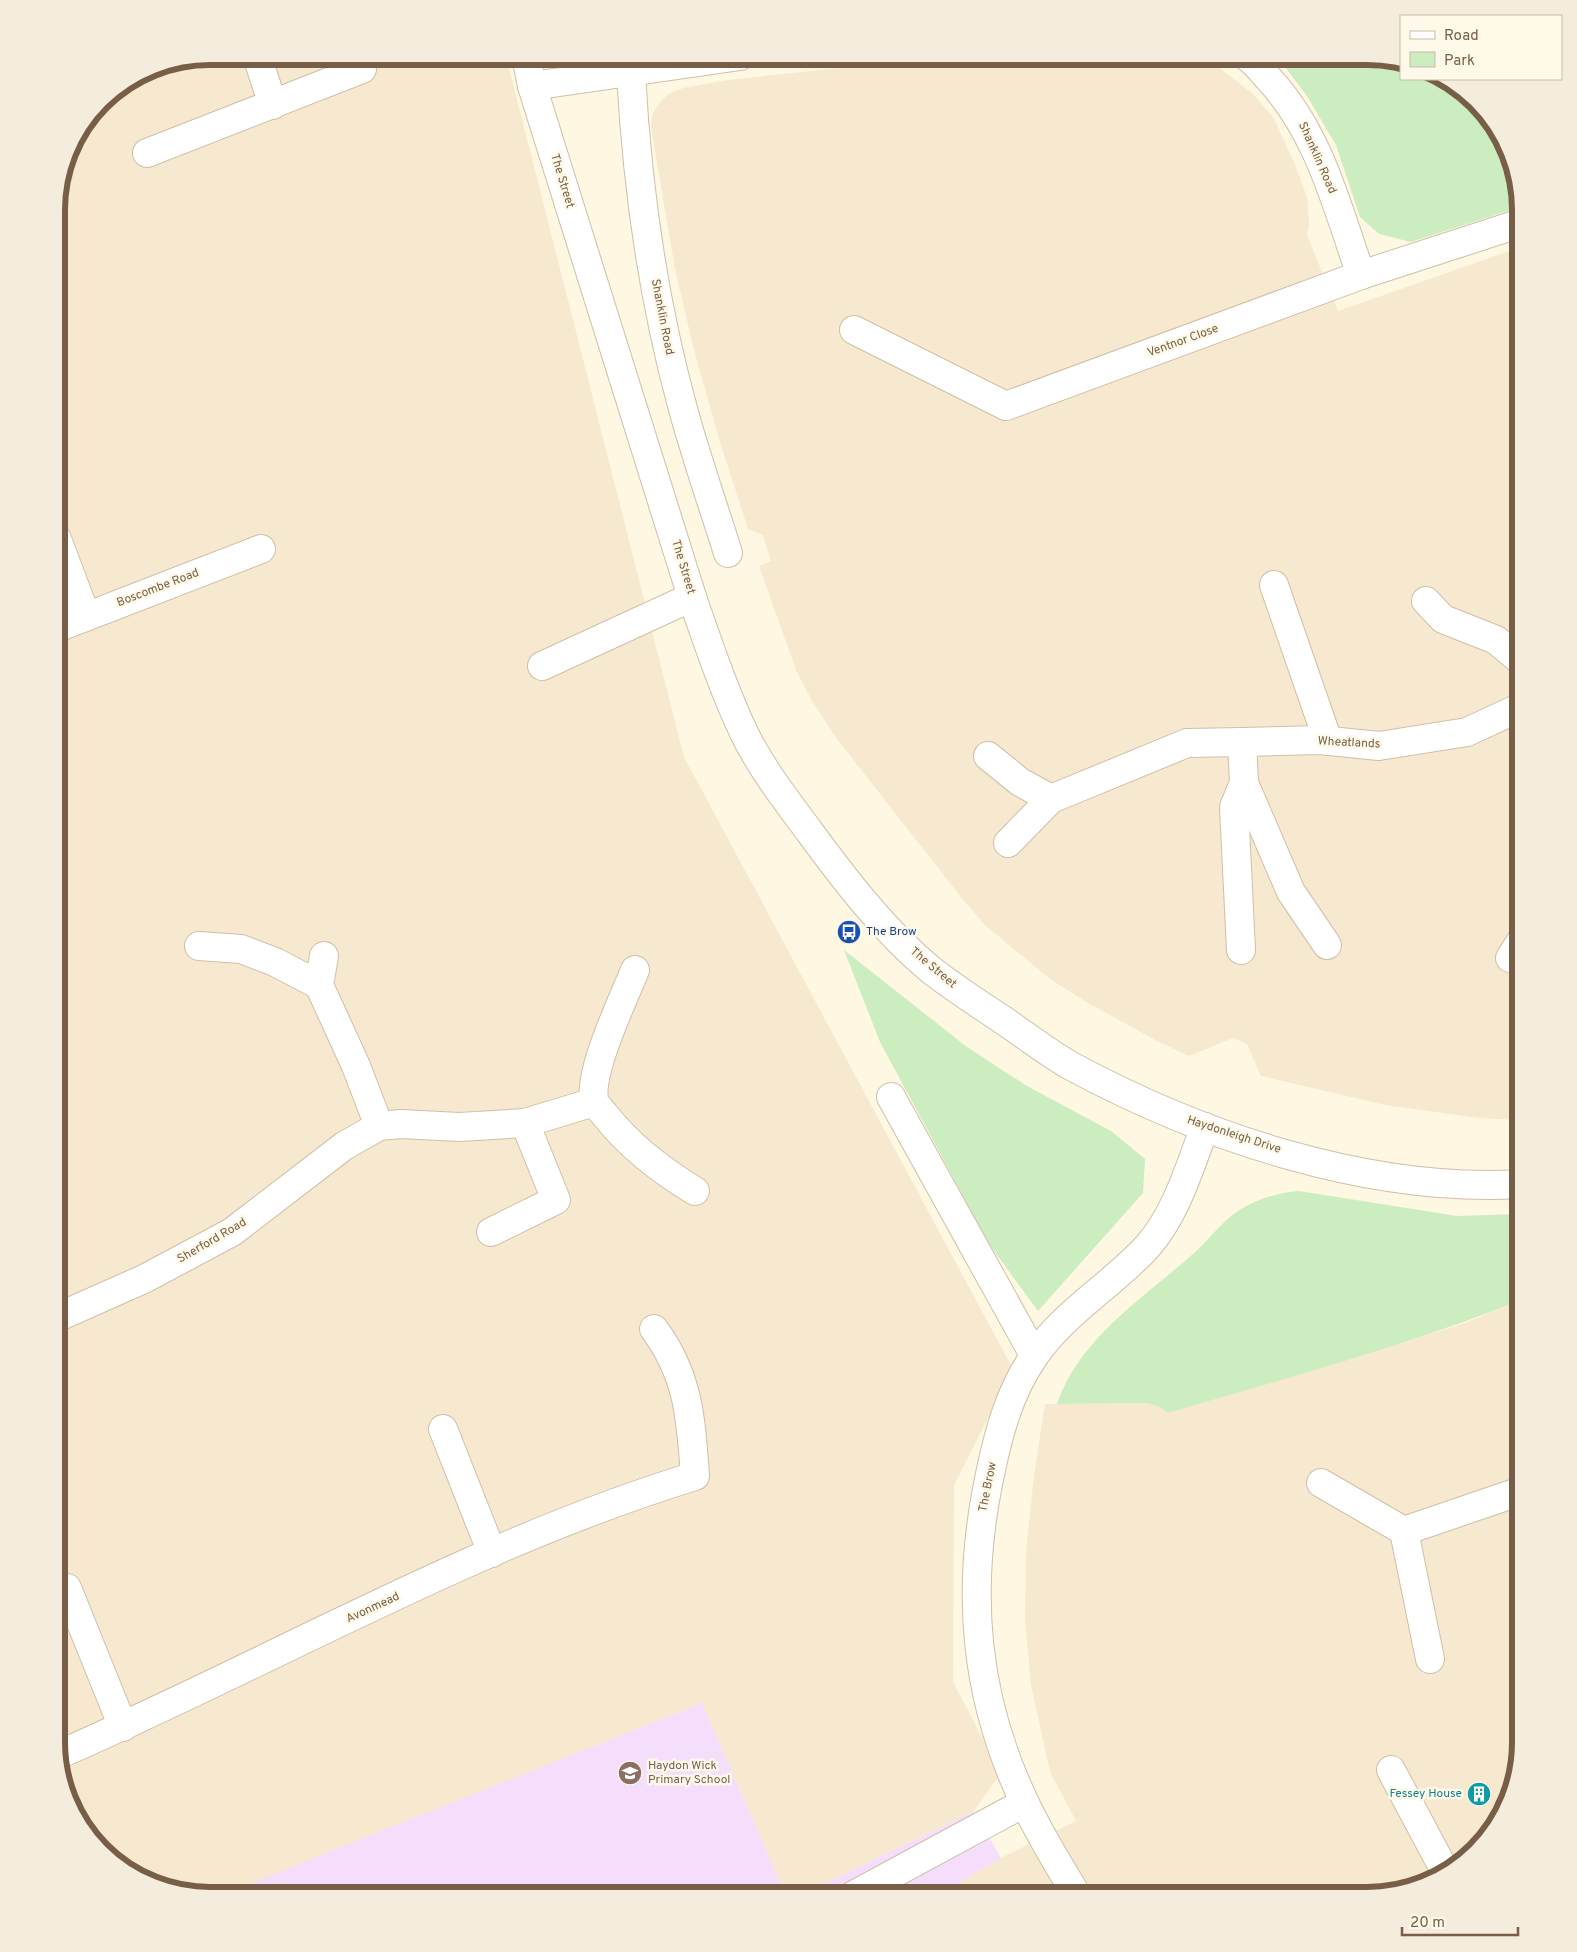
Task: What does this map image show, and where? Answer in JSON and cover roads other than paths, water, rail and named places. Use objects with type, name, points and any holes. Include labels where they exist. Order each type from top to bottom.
[{"type":"street","points":[[260,65],[273,105]]},
{"type":"street","name":"The Street","points":[[528,65],[532,86],[692,597],[717,667],[746,736],[786,800],[837,868],[881,920],[932,970],[976,1002]]},
{"type":"street","points":[[532,86],[682,65]]},
{"type":"street","name":"Shanklin Road","points":[[1256,65],[1286,97],[1308,132],[1329,182],[1361,276]]},
{"type":"street","points":[[147,153],[362,69]]},
{"type":"street","name":"Shanklin Road","points":[[631,73],[635,147],[644,215],[665,336],[683,410],[728,553]]},
{"type":"street","name":"Ventnor Close","points":[[854,330],[1006,406],[1361,276],[1512,225]]},
{"type":"street","name":"Boscombe Road","points":[[65,624],[260,549]]},
{"type":"street","points":[[65,562],[86,616]]},
{"type":"street","points":[[1274,585],[1328,741]]},
{"type":"street","points":[[542,666],[692,597]]},
{"type":"street","points":[[1426,601],[1442,619],[1496,640],[1512,653]]},
{"type":"street","name":"Wheatlands","points":[[1051,799],[1187,743],[1328,741],[1379,746],[1466,732],[1512,711]]},
{"type":"street","points":[[1242,742],[1244,783],[1292,892],[1327,945]]},
{"type":"street","points":[[988,756],[1020,782],[1051,799],[1008,843]]},
{"type":"street","points":[[1241,950],[1234,807],[1244,783]]},
{"type":"street","points":[[199,946],[241,949],[275,962],[318,985],[356,1066],[379,1126]]},
{"type":"street","points":[[318,985],[324,956]]},
{"type":"street","points":[[635,970],[594,1080],[594,1102],[612,1125],[646,1157],[666,1173],[695,1191]]},
{"type":"street","name":"Haydonleigh Drive","points":[[976,1002],[1069,1064],[1142,1101],[1205,1127],[1344,1169],[1409,1180],[1512,1184]]},
{"type":"street","points":[[891,1097],[924,1160],[1034,1355]]},
{"type":"street","name":"Sherford Road","points":[[65,1314],[144,1279],[232,1232],[344,1146],[379,1126],[401,1124],[459,1127],[524,1123],[594,1102]]},
{"type":"street","points":[[491,1232],[556,1200],[524,1123]]},
{"type":"street","name":"The Brow","points":[[1072,1887],[1024,1803],[998,1737],[984,1676],[978,1641],[976,1573],[986,1493],[999,1435],[1011,1398],[1034,1355],[1067,1318],[1134,1260],[1162,1227],[1174,1206],[1205,1127]]},
{"type":"street","name":"Avonmead","points":[[66,1752],[123,1727],[492,1552],[625,1498],[695,1476],[691,1413],[684,1386],[676,1363],[654,1329]]},
{"type":"street","points":[[443,1429],[492,1552]]},
{"type":"street","points":[[1321,1483],[1404,1531],[1430,1659]]},
{"type":"street","points":[[1404,1531],[1512,1494]]},
{"type":"street","points":[[66,1588],[123,1727]]},
{"type":"street","points":[[1391,1770],[1442,1866]]},
{"type":"street","points":[[869,1887],[1024,1803]]},
{"type":"place","name":"The Brow","points":[[849,932]]},
{"type":"place","name":"Haydon Wick Primary School","points":[[630,1773]]},
{"type":"place","name":"Fessey House","points":[[1479,1794]]}]
